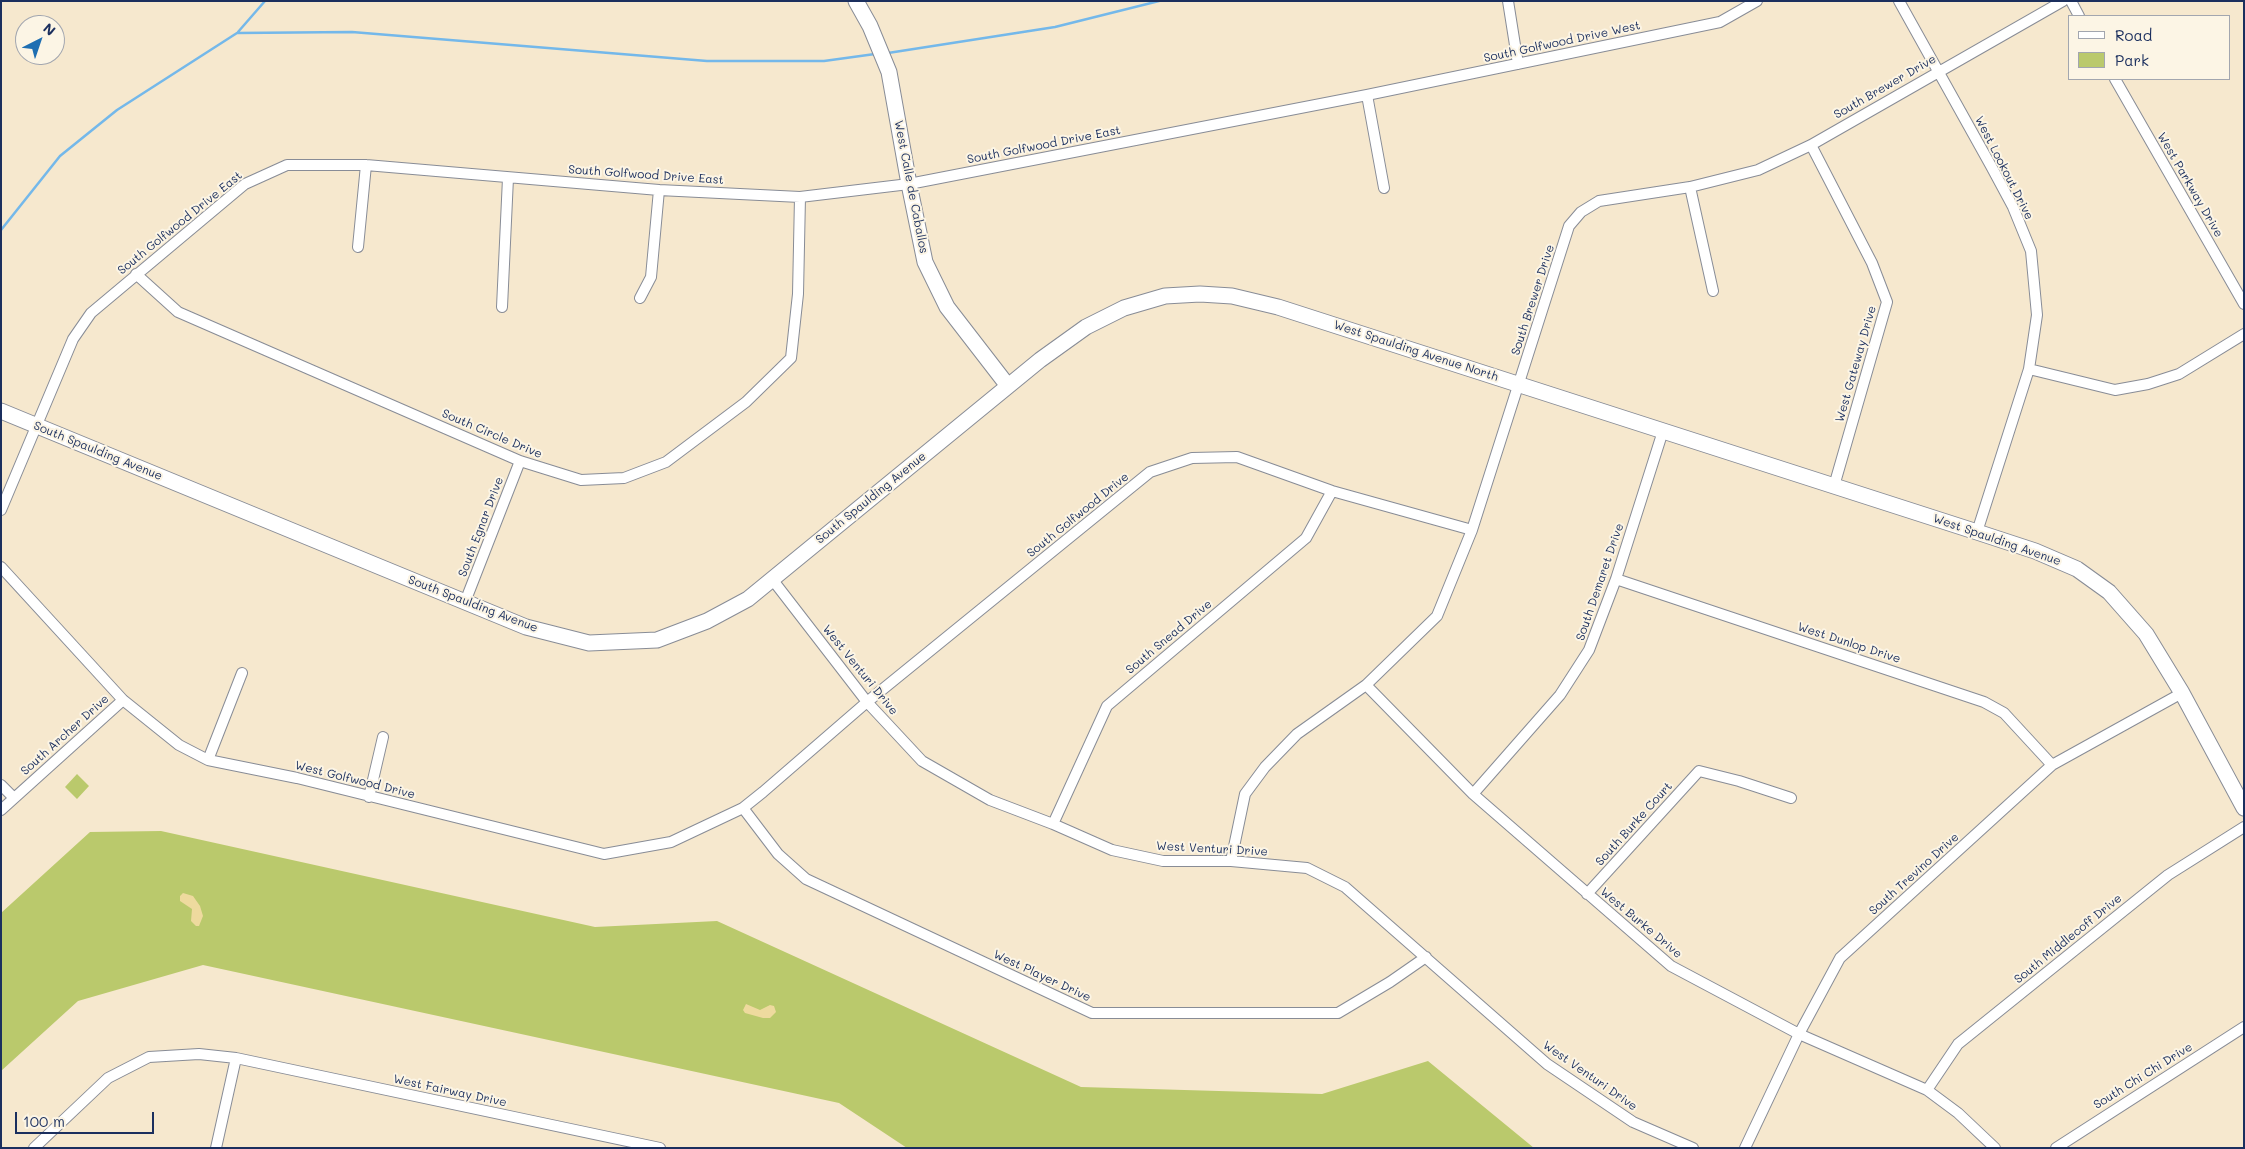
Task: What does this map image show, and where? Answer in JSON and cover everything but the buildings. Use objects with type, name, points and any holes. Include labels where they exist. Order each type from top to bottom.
[{"type":"street","name":"West Calle de Caballos","points":[[856,1],[870,26],[889,72],[908,184],[925,262],[947,307],[1008,386]]},
{"type":"street","points":[[1508,1],[1518,64]]},
{"type":"street","name":"South Golfwood Drive West","points":[[1367,95],[1720,22],[1757,1]]},
{"type":"street","name":"West Lookout Drive","points":[[1899,1],[2008,199],[2030,251],[2038,315],[2029,369],[1977,532]]},
{"type":"street","name":"South Brewer Drive","points":[[1231,861],[1245,794],[1265,767],[1297,734],[1366,685],[1437,616],[1472,530],[1570,226],[1581,212],[1600,200],[1690,187],[1758,170],[1811,145],[2063,1]]},
{"type":"street","points":[[2071,1],[2078,15]]},
{"type":"street","name":"West Parkway Drive","points":[[2116,80],[2244,304]]},
{"type":"street","name":"South Golfwood Drive East","points":[[37,425],[72,339],[91,313],[245,184],[286,165],[366,165],[659,190],[800,196],[908,184],[1367,95]]},
{"type":"street","points":[[1367,95],[1384,188]]},
{"type":"street","name":"West Gateway Drive","points":[[1811,145],[1872,263],[1887,302],[1834,486]]},
{"type":"street","points":[[358,248],[366,165]]},
{"type":"street","points":[[502,307],[508,178]]},
{"type":"street","points":[[1690,187],[1713,291]]},
{"type":"street","points":[[640,298],[651,277],[659,190]]},
{"type":"street","name":"South Circle Drive","points":[[136,274],[178,312],[520,461],[581,480],[624,478],[666,462],[746,402],[791,358],[798,294],[800,196]]},
{"type":"street","name":"West Spaulding Avenue North","points":[[1165,296],[1215,294],[1262,302],[1663,431]]},
{"type":"street","name":"South Spaulding Avenue","points":[[1,411],[526,627],[589,643],[657,640],[708,622],[748,599],[1066,340],[1086,327],[1124,308],[1165,296]]},
{"type":"street","points":[[2029,369],[2115,390],[2148,384],[2180,374],[2244,334]]},
{"type":"street","points":[[1,510],[37,425]]},
{"type":"street","name":"West Spaulding Avenue","points":[[1663,431],[1977,532],[2059,560],[2077,569],[2109,592],[2146,634],[2182,693],[2244,808]]},
{"type":"street","name":"South Demaret Drive","points":[[1473,794],[1560,695],[1589,650],[1616,579],[1663,431]]},
{"type":"street","name":"South Golfwood Drive","points":[[763,792],[867,702],[1150,472],[1192,458],[1236,457],[1332,491],[1472,530]]},
{"type":"street","name":"South Egnar Drive","points":[[465,602],[520,461]]},
{"type":"street","name":"South Snead Drive","points":[[1053,824],[1107,706],[1306,538],[1332,491]]},
{"type":"street","name":"West Golfwood Drive","points":[[1,568],[123,700],[179,745],[208,760],[297,778],[604,854],[671,842],[743,808],[763,792]]},
{"type":"street","name":"West Venturi Drive","points":[[772,579],[867,702],[922,761],[990,800],[1053,824],[1112,850],[1163,862],[1231,861],[1307,868],[1345,886],[1547,1064],[1633,1122],[1693,1148]]},
{"type":"street","name":"West Dunlop Drive","points":[[1616,579],[1984,702],[2004,713],[2052,766]]},
{"type":"street","points":[[208,760],[242,673]]},
{"type":"street","name":"West Burke Drive","points":[[1366,685],[1473,794],[1671,966],[1799,1034],[1926,1090],[1958,1113],[1995,1148]]},
{"type":"street","name":"South Trevino Drive","points":[[1745,1148],[1799,1034],[1840,958],[2052,766],[2182,693]]},
{"type":"street","name":"South Archer Drive","points":[[1,810],[123,700]]},
{"type":"street","points":[[369,797],[383,737]]},
{"type":"street","name":"South Burke Court","points":[[1587,894],[1699,771],[1740,781],[1791,798]]},
{"type":"street","points":[[1,785],[14,798]]},
{"type":"street","name":"West Player Drive","points":[[743,808],[778,854],[806,879],[1092,1013],[1338,1013],[1390,982],[1426,957]]},
{"type":"street","name":"South Middlecoff Drive","points":[[1926,1090],[1958,1044],[2168,875],[2244,827]]},
{"type":"street","name":"South Chi Chi Drive","points":[[2056,1148],[2244,1027]]},
{"type":"street","name":"West Fairway Drive","points":[[34,1148],[108,1078],[149,1057],[199,1054],[236,1058],[660,1148]]},
{"type":"street","points":[[216,1148],[236,1058]]},
{"type":"green space","points":[[77,774],[89,786],[77,799],[65,787]]},
{"type":"green space","points":[[161,831],[595,927],[717,921],[1081,1087],[1322,1094],[1428,1061],[1534,1148],[907,1148],[839,1103],[203,965],[78,1001],[1,1071],[1,913],[90,832]]},
{"type":"sand","points":[[183,893],[193,896],[200,906],[203,916],[199,926],[196,926],[191,921],[192,909],[180,901],[180,896]]},
{"type":"sand","points":[[746,1004],[760,1010],[770,1005],[774,1006],[776,1012],[770,1018],[763,1018],[745,1013],[743,1010]]},
{"type":"waterway","points":[[238,32],[265,1]]},
{"type":"waterway","points":[[888,53],[1055,27],[1159,1]]},
{"type":"waterway","points":[[1,230],[60,156],[117,110],[237,33],[352,32],[707,61],[824,61],[875,54]]}]
